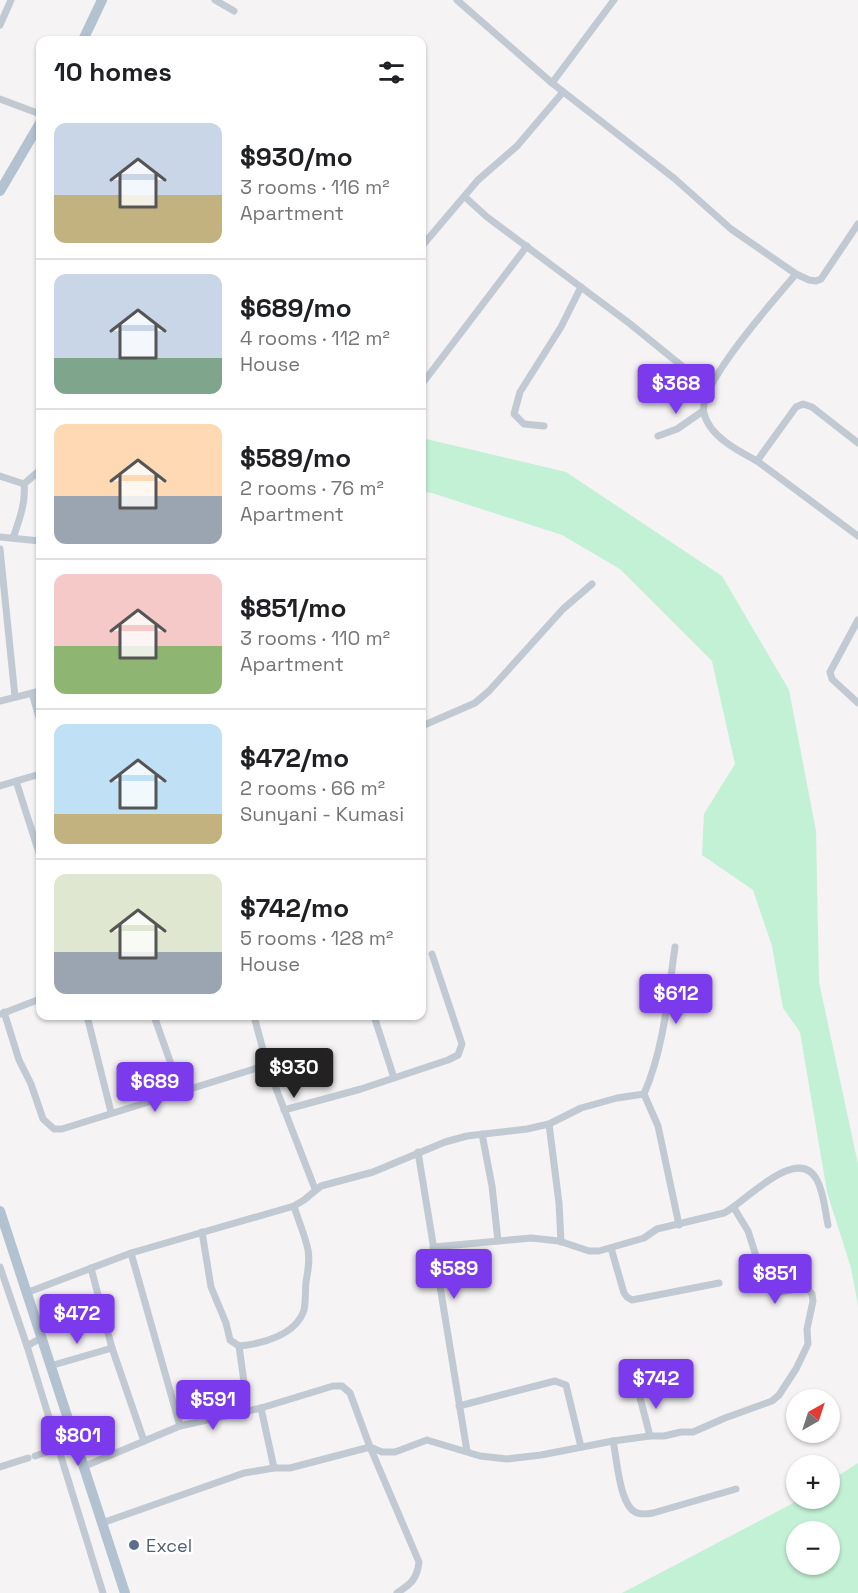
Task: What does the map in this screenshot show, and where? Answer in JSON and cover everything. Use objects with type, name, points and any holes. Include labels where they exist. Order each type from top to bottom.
[{"type":"main road","points":[[85,36],[102,0]]},
{"type":"main road","points":[[0,191],[36,130]]},
{"type":"main road","points":[[0,1211],[125,1593]]},
{"type":"street","points":[[0,26],[11,0]]},
{"type":"street","points":[[215,0],[234,11]]},
{"type":"street","points":[[457,0],[552,83],[675,179],[731,229],[796,274],[809,280],[821,279],[858,224]]},
{"type":"street","points":[[552,83],[614,0]]},
{"type":"street","points":[[426,241],[491,167],[517,146],[563,92]]},
{"type":"street","points":[[0,99],[36,112]]},
{"type":"street","points":[[465,197],[487,217],[709,388]]},
{"type":"street","points":[[426,379],[527,246]]},
{"type":"street","points":[[796,274],[726,361],[709,388],[703,411],[708,424],[733,447],[757,461],[858,536]]},
{"type":"street","points":[[544,426],[524,424],[514,414],[516,402],[561,327],[581,288]]},
{"type":"street","points":[[757,461],[796,406],[803,404],[812,407],[858,443]]},
{"type":"street","points":[[658,436],[677,429],[703,411]]},
{"type":"street","points":[[24,484],[36,474]]},
{"type":"street","points":[[0,476],[24,484]]},
{"type":"street","points":[[13,538],[25,497],[24,484]]},
{"type":"street","points":[[0,537],[36,541]]},
{"type":"street","points":[[0,549],[15,697]]},
{"type":"street","points":[[426,724],[475,704],[563,609],[592,584]]},
{"type":"street","points":[[858,620],[830,672],[832,679],[858,703]]},
{"type":"street","points":[[0,701],[36,692]]},
{"type":"street","points":[[32,693],[36,707]]},
{"type":"street","points":[[0,786],[36,775]]},
{"type":"street","points":[[16,781],[36,844]]},
{"type":"street","points":[[675,947],[655,1065],[644,1094],[658,1126],[680,1225]]},
{"type":"street","points":[[284,1110],[361,1089],[458,1055],[462,1044],[432,954]]},
{"type":"street","points":[[36,1000],[2,1013],[43,1119],[54,1129],[62,1129],[267,1065]]},
{"type":"street","points":[[88,1020],[111,1113]]},
{"type":"street","points":[[155,1020],[181,1092]]},
{"type":"street","points":[[255,1020],[267,1065],[315,1189]]},
{"type":"street","points":[[375,1020],[394,1078]]},
{"type":"street","points":[[26,1293],[131,1252],[294,1206],[315,1189],[373,1172],[418,1152],[467,1136],[549,1124],[581,1108],[617,1098],[644,1094]]},
{"type":"street","points":[[549,1124],[559,1203],[561,1242]]},
{"type":"street","points":[[482,1134],[492,1186],[498,1241]]},
{"type":"street","points":[[418,1152],[467,1451]]},
{"type":"street","points":[[433,1247],[531,1238],[561,1242],[589,1251],[611,1248],[645,1238],[657,1228],[680,1225],[724,1213],[734,1208],[773,1177],[785,1170],[798,1168],[810,1172],[817,1179],[828,1225]]},
{"type":"street","points":[[238,1346],[250,1345],[286,1332],[298,1321],[304,1308],[306,1278],[310,1266],[308,1247],[294,1206]]},
{"type":"street","points":[[102,1523],[244,1473],[290,1468],[370,1447],[382,1452],[395,1452],[427,1440],[480,1456],[507,1459],[613,1441],[693,1432],[772,1401],[786,1385],[805,1354],[813,1301],[812,1294],[808,1289],[802,1288],[773,1293],[766,1287],[748,1231],[734,1208]]},
{"type":"street","points":[[202,1232],[211,1287],[231,1340],[238,1346],[245,1389],[238,1413]]},
{"type":"street","points":[[611,1248],[624,1293],[632,1300],[719,1283]]},
{"type":"street","points":[[131,1252],[180,1426]]},
{"type":"street","points":[[0,1267],[27,1346],[103,1593]]},
{"type":"street","points":[[91,1268],[112,1348],[144,1442]]},
{"type":"street","points":[[27,1346],[40,1338]]},
{"type":"street","points":[[50,1366],[112,1348]]},
{"type":"street","points":[[459,1406],[555,1381],[560,1382],[566,1385],[581,1447]]},
{"type":"street","points":[[85,1466],[180,1426],[261,1408],[333,1386],[342,1386],[350,1392],[370,1447],[419,1562],[417,1576],[410,1585],[397,1593]]},
{"type":"street","points":[[639,1390],[650,1436]]},
{"type":"street","points":[[261,1408],[274,1468]]},
{"type":"street","points":[[613,1441],[623,1495],[627,1505],[641,1514],[653,1513],[736,1489]]},
{"type":"street","points":[[0,1467],[59,1448]]},
{"type":"green space","points":[[426,439],[566,472],[722,576],[789,690],[816,831],[819,982],[858,1164],[858,1305],[851,1268],[827,1192],[800,1032],[783,1008],[772,946],[753,890],[702,855],[704,814],[735,764],[712,661],[620,569],[562,535],[426,492]]},
{"type":"green space","points":[[858,1463],[858,1593],[622,1593],[786,1507],[786,1509],[840,1509],[840,1475]]},
{"type":"place","name":"Excel","points":[[134,1545]]}]
